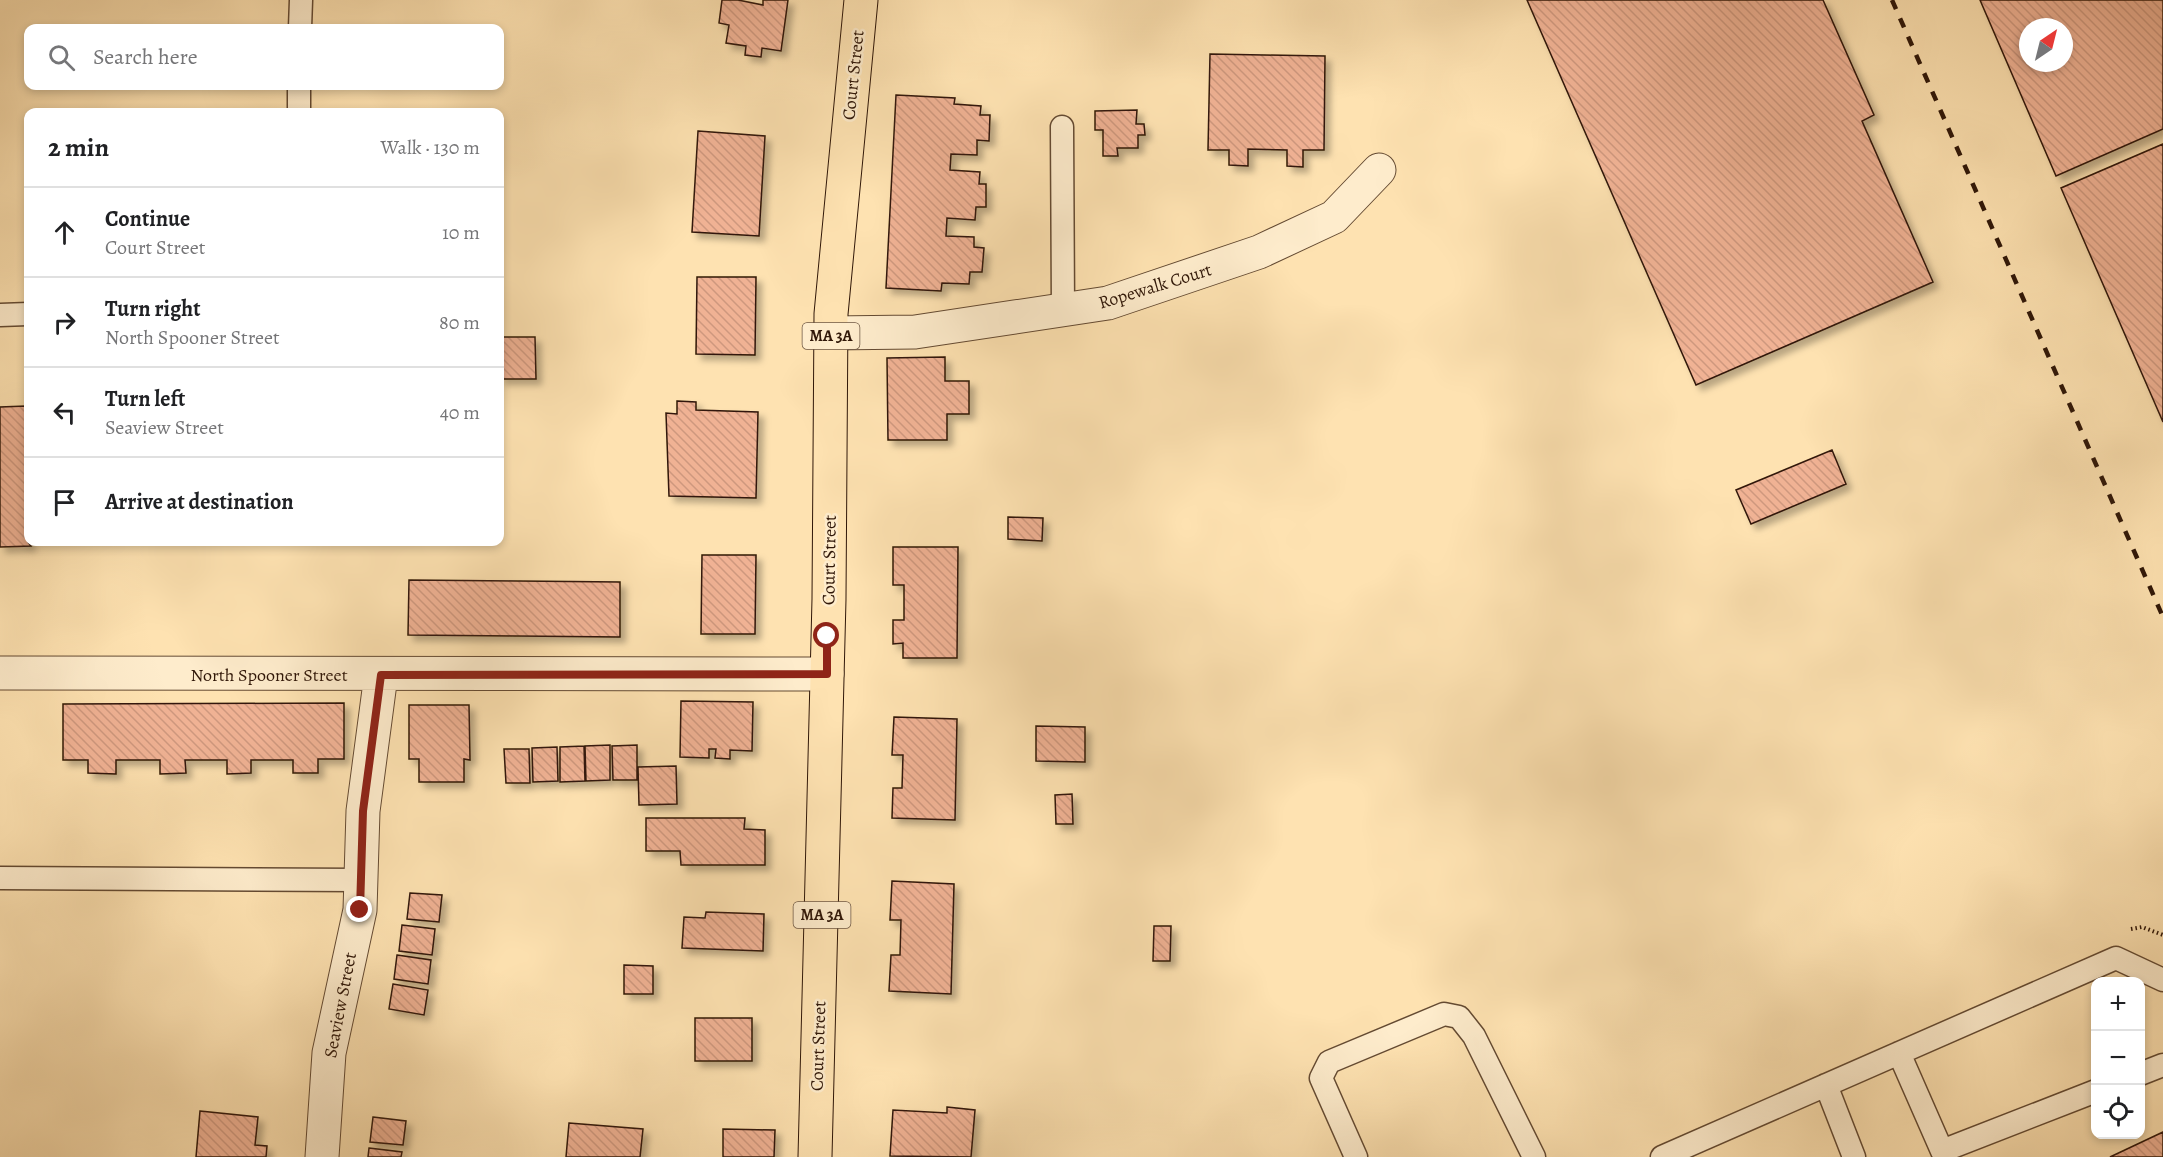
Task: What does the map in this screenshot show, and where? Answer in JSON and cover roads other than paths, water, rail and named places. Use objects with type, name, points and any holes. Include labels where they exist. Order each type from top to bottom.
[{"type":"main road","name":"Court Street","points":[[814,1157],[827,674],[831,333],[851,83],[861,0]]},
{"type":"street","name":"Ropewalk Court","points":[[831,333],[915,332],[1107,303],[1259,252],[1334,217],[1379,170]]},
{"type":"street","name":"North Spooner Street","points":[[0,673],[827,674]]},
{"type":"street","name":"Seaview Street","points":[[322,1157],[329,1053],[360,910],[363,811],[381,675]]},
{"type":"lane","points":[[300,24],[301,0]]},
{"type":"lane","points":[[298,108],[299,90]]},
{"type":"lane","points":[[1062,127],[1063,310]]},
{"type":"lane","points":[[0,315],[24,314]]},
{"type":"lane","points":[[0,878],[361,880]]},
{"type":"lane","points":[[1662,1157],[2116,958],[2163,980]]},
{"type":"lane","points":[[1356,1157],[1321,1078],[1329,1062],[1444,1014],[1459,1017],[1474,1036],[1534,1157]]},
{"type":"lane","points":[[1899,1053],[1942,1151],[2091,1093]]},
{"type":"lane","points":[[2145,1072],[2163,1065]]},
{"type":"lane","points":[[1826,1085],[1854,1157]]},
{"type":"railway","points":[[1892,0],[2163,617]]}]
